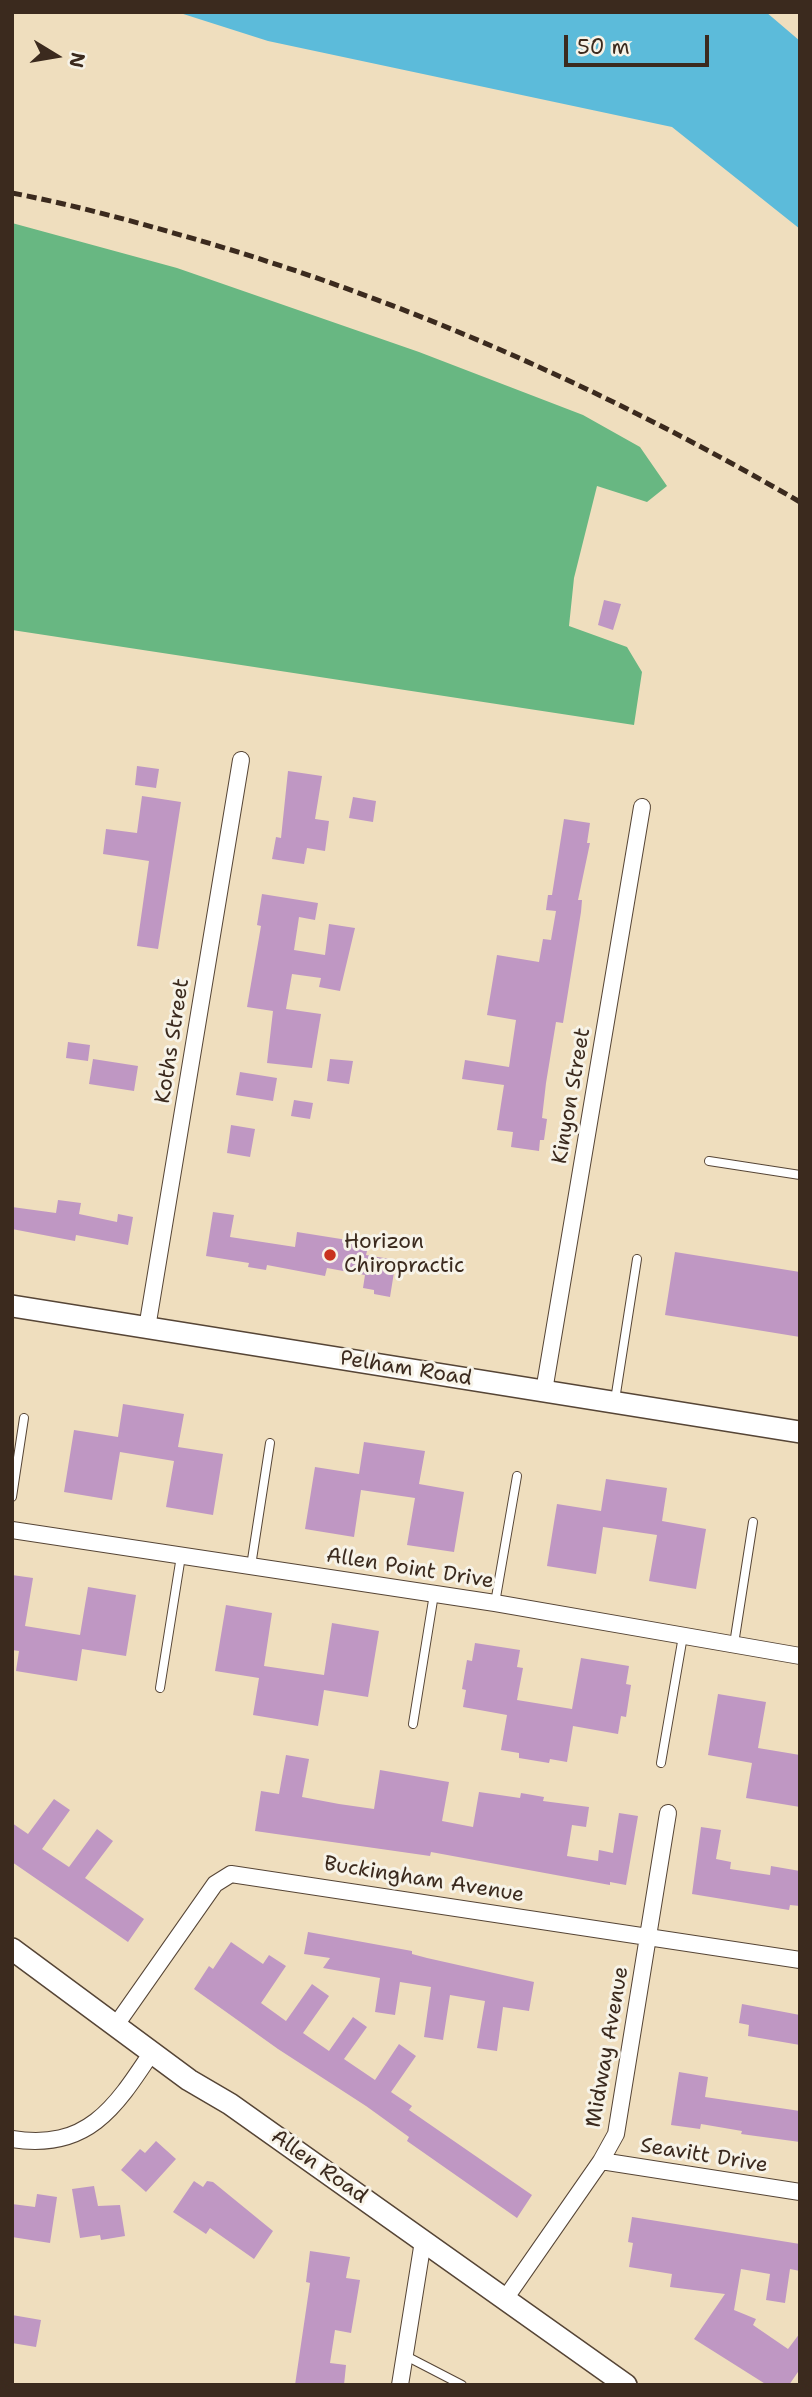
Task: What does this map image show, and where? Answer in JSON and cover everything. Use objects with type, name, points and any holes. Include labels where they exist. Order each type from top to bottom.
[{"type":"main road","name":"Pelham Road","points":[[12,1306],[800,1432]]},
{"type":"main road","name":"Allen Road","points":[[12,1949],[152,2052],[626,2385]]},
{"type":"street","name":"Koths Street","points":[[147,1328],[241,761]]},
{"type":"street","name":"Kinyon Street","points":[[544,1391],[642,807]]},
{"type":"street","name":"Allen Point Drive","points":[[12,1530],[495,1603],[800,1656]]},
{"type":"street","name":"Midway Avenue","points":[[505,2299],[601,2161],[616,2134],[668,1813]]},
{"type":"street","name":"Buckingham Avenue","points":[[116,2025],[215,1884],[231,1874],[800,1960]]},
{"type":"street","points":[[12,2139],[47,2142],[82,2131],[107,2113],[124,2095],[152,2052]]},
{"type":"street","name":"Seavitt Drive","points":[[601,2161],[800,2192]]},
{"type":"street","points":[[400,2385],[423,2241]]},
{"type":"lane","points":[[709,1161],[800,1175]]},
{"type":"lane","points":[[614,1403],[636,1259]]},
{"type":"lane","points":[[12,1497],[24,1418]]},
{"type":"lane","points":[[251,1566],[270,1443]]},
{"type":"lane","points":[[495,1603],[517,1476]]},
{"type":"lane","points":[[734,1644],[753,1522]]},
{"type":"lane","points":[[160,1688],[181,1556]]},
{"type":"lane","points":[[413,1724],[434,1594]]},
{"type":"lane","points":[[662,1763],[683,1636]]},
{"type":"lane","points":[[404,2355],[462,2385]]},
{"type":"green space","points":[[12,223],[177,268],[419,352],[583,415],[640,447],[667,486],[647,502],[597,486],[574,578],[569,626],[627,647],[642,672],[634,725],[12,630]]},
{"type":"water","points":[[177,12],[766,12],[800,41],[800,229],[672,127],[268,41]]},
{"type":"building","points":[[604,600],[621,604],[613,630],[598,625]]},
{"type":"building","points":[[137,766],[159,769],[156,788],[135,785]]},
{"type":"building","points":[[288,771],[322,776],[315,819],[329,821],[325,851],[307,848],[304,864],[272,859],[276,837],[281,838]]},
{"type":"building","points":[[142,796],[181,802],[158,949],[137,946],[149,861],[103,854],[106,829],[137,833]]},
{"type":"building","points":[[353,797],[376,801],[373,822],[349,818]]},
{"type":"building","points":[[564,819],[590,823],[587,843],[590,843],[578,900],[582,900],[581,912],[563,1023],[556,1022],[542,1118],[547,1119],[544,1140],[540,1140],[539,1151],[511,1147],[513,1132],[497,1130],[504,1085],[462,1079],[465,1060],[509,1067],[516,1020],[487,1015],[497,955],[539,962],[543,939],[551,940],[556,911],[546,910],[548,895],[552,895]]},
{"type":"building","points":[[262,894],[318,903],[315,920],[299,917],[294,950],[325,955],[329,924],[355,928],[340,991],[319,987],[321,978],[292,974],[286,1009],[321,1014],[312,1068],[267,1063],[273,1011],[247,1007],[261,926],[257,925]]},
{"type":"building","points":[[68,1042],[90,1045],[88,1061],[66,1058]]},
{"type":"building","points":[[93,1059],[138,1066],[134,1091],[89,1084]]},
{"type":"building","points":[[330,1059],[353,1061],[349,1084],[327,1081]]},
{"type":"building","points":[[240,1072],[277,1078],[273,1101],[236,1095]]},
{"type":"building","points":[[294,1100],[313,1103],[310,1119],[291,1116]]},
{"type":"building","points":[[231,1125],[255,1129],[250,1157],[227,1153]]},
{"type":"building","points":[[58,1200],[81,1203],[79,1214],[117,1222],[118,1214],[133,1217],[128,1245],[76,1235],[75,1241],[12,1229],[12,1207],[56,1213]]},
{"type":"building","points":[[213,1212],[234,1215],[230,1237],[295,1247],[297,1232],[360,1242],[359,1245],[368,1247],[366,1255],[396,1260],[390,1297],[374,1294],[374,1290],[363,1288],[365,1275],[327,1268],[325,1276],[267,1265],[266,1270],[248,1267],[249,1263],[206,1256]]},
{"type":"building","points":[[675,1252],[800,1272],[800,1337],[665,1315]]},
{"type":"building","points":[[123,1404],[184,1414],[178,1447],[223,1454],[213,1515],[166,1507],[174,1461],[120,1452],[112,1500],[64,1492],[74,1430],[118,1437]]},
{"type":"building","points":[[364,1442],[425,1451],[419,1484],[464,1492],[454,1552],[407,1545],[415,1498],[361,1490],[354,1537],[305,1529],[315,1467],[359,1474]]},
{"type":"building","points":[[606,1479],[667,1488],[662,1521],[706,1529],[696,1589],[649,1581],[657,1535],[603,1527],[596,1574],[547,1566],[557,1504],[601,1511]]},
{"type":"building","points":[[12,1575],[33,1578],[25,1626],[80,1635],[88,1587],[136,1595],[126,1656],[82,1649],[77,1681],[16,1671],[19,1651],[12,1650]]},
{"type":"building","points":[[226,1605],[272,1613],[264,1666],[324,1675],[332,1623],[379,1631],[368,1697],[324,1690],[318,1726],[253,1715],[259,1678],[215,1671]]},
{"type":"building","points":[[475,1643],[520,1650],[517,1667],[523,1668],[517,1700],[572,1709],[581,1658],[629,1666],[626,1684],[631,1685],[626,1717],[621,1716],[618,1734],[573,1726],[567,1762],[550,1759],[549,1763],[519,1758],[519,1753],[501,1750],[507,1715],[463,1707],[466,1690],[462,1689],[467,1660],[472,1661]]},
{"type":"building","points":[[718,1694],[766,1702],[758,1748],[800,1755],[800,1807],[746,1798],[752,1763],[708,1755]]},
{"type":"building","points":[[286,1755],[309,1759],[302,1797],[374,1809],[380,1770],[449,1782],[442,1821],[473,1827],[479,1792],[520,1798],[521,1793],[544,1797],[543,1801],[589,1807],[586,1827],[572,1825],[567,1856],[598,1861],[599,1850],[613,1853],[619,1813],[638,1816],[626,1885],[610,1882],[610,1885],[431,1852],[430,1856],[255,1831],[261,1791],[279,1794]]},
{"type":"building","points":[[54,1799],[70,1810],[42,1849],[69,1867],[97,1829],[113,1841],[85,1878],[144,1919],[128,1942],[12,1862],[12,1823],[28,1834]]},
{"type":"building","points":[[701,1827],[721,1830],[716,1859],[731,1862],[730,1869],[770,1875],[771,1866],[800,1871],[800,1906],[790,1905],[789,1910],[692,1894]]},
{"type":"building","points":[[308,1932],[412,1951],[412,1954],[427,1958],[534,1982],[529,2011],[503,2007],[497,2051],[477,2048],[485,2001],[450,1995],[443,2040],[424,2037],[431,1987],[400,1982],[395,2015],[375,2012],[380,1978],[323,1968],[330,1958],[304,1954]]},
{"type":"building","points":[[231,1942],[263,1964],[269,1955],[286,1966],[261,2003],[286,2021],[312,1984],[329,1996],[303,2033],[329,2051],[353,2017],[367,2027],[344,2059],[375,2080],[399,2044],[416,2056],[391,2092],[412,2106],[409,2110],[532,2195],[517,2218],[407,2141],[409,2137],[366,2106],[278,2049],[194,1989],[209,1966],[213,1969]]},
{"type":"building","points":[[742,2004],[800,2015],[800,2045],[748,2036],[749,2025],[739,2023]]},
{"type":"building","points":[[679,2072],[708,2077],[705,2097],[800,2111],[800,2142],[741,2134],[742,2131],[701,2124],[700,2129],[671,2125]]},
{"type":"building","points":[[156,2141],[176,2159],[146,2192],[121,2170],[140,2149],[145,2153]]},
{"type":"building","points":[[194,2181],[203,2187],[207,2181],[213,2182],[273,2231],[254,2259],[210,2228],[206,2234],[173,2212]]},
{"type":"building","points":[[94,2186],[98,2206],[120,2205],[125,2236],[101,2240],[100,2235],[80,2238],[72,2189]]},
{"type":"building","points":[[37,2194],[57,2197],[50,2243],[12,2237],[12,2204],[35,2207]]},
{"type":"building","points":[[632,2217],[800,2244],[800,2271],[790,2269],[785,2303],[766,2300],[770,2274],[741,2269],[734,2310],[756,2319],[753,2325],[788,2349],[800,2333],[800,2369],[789,2385],[767,2385],[694,2339],[725,2294],[670,2287],[672,2274],[629,2267],[633,2243],[628,2242]]},
{"type":"building","points":[[310,2251],[350,2257],[346,2278],[360,2280],[351,2333],[335,2330],[330,2363],[346,2365],[344,2385],[295,2385],[310,2283],[306,2282]]},
{"type":"building","points":[[12,2315],[41,2320],[36,2347],[12,2343]]},
{"type":"railway","points":[[12,193],[105,214],[198,240],[355,291],[507,353],[581,387],[728,461],[800,502]]},
{"type":"place","name":"Horizon Chiropractic","points":[[330,1255]]}]
